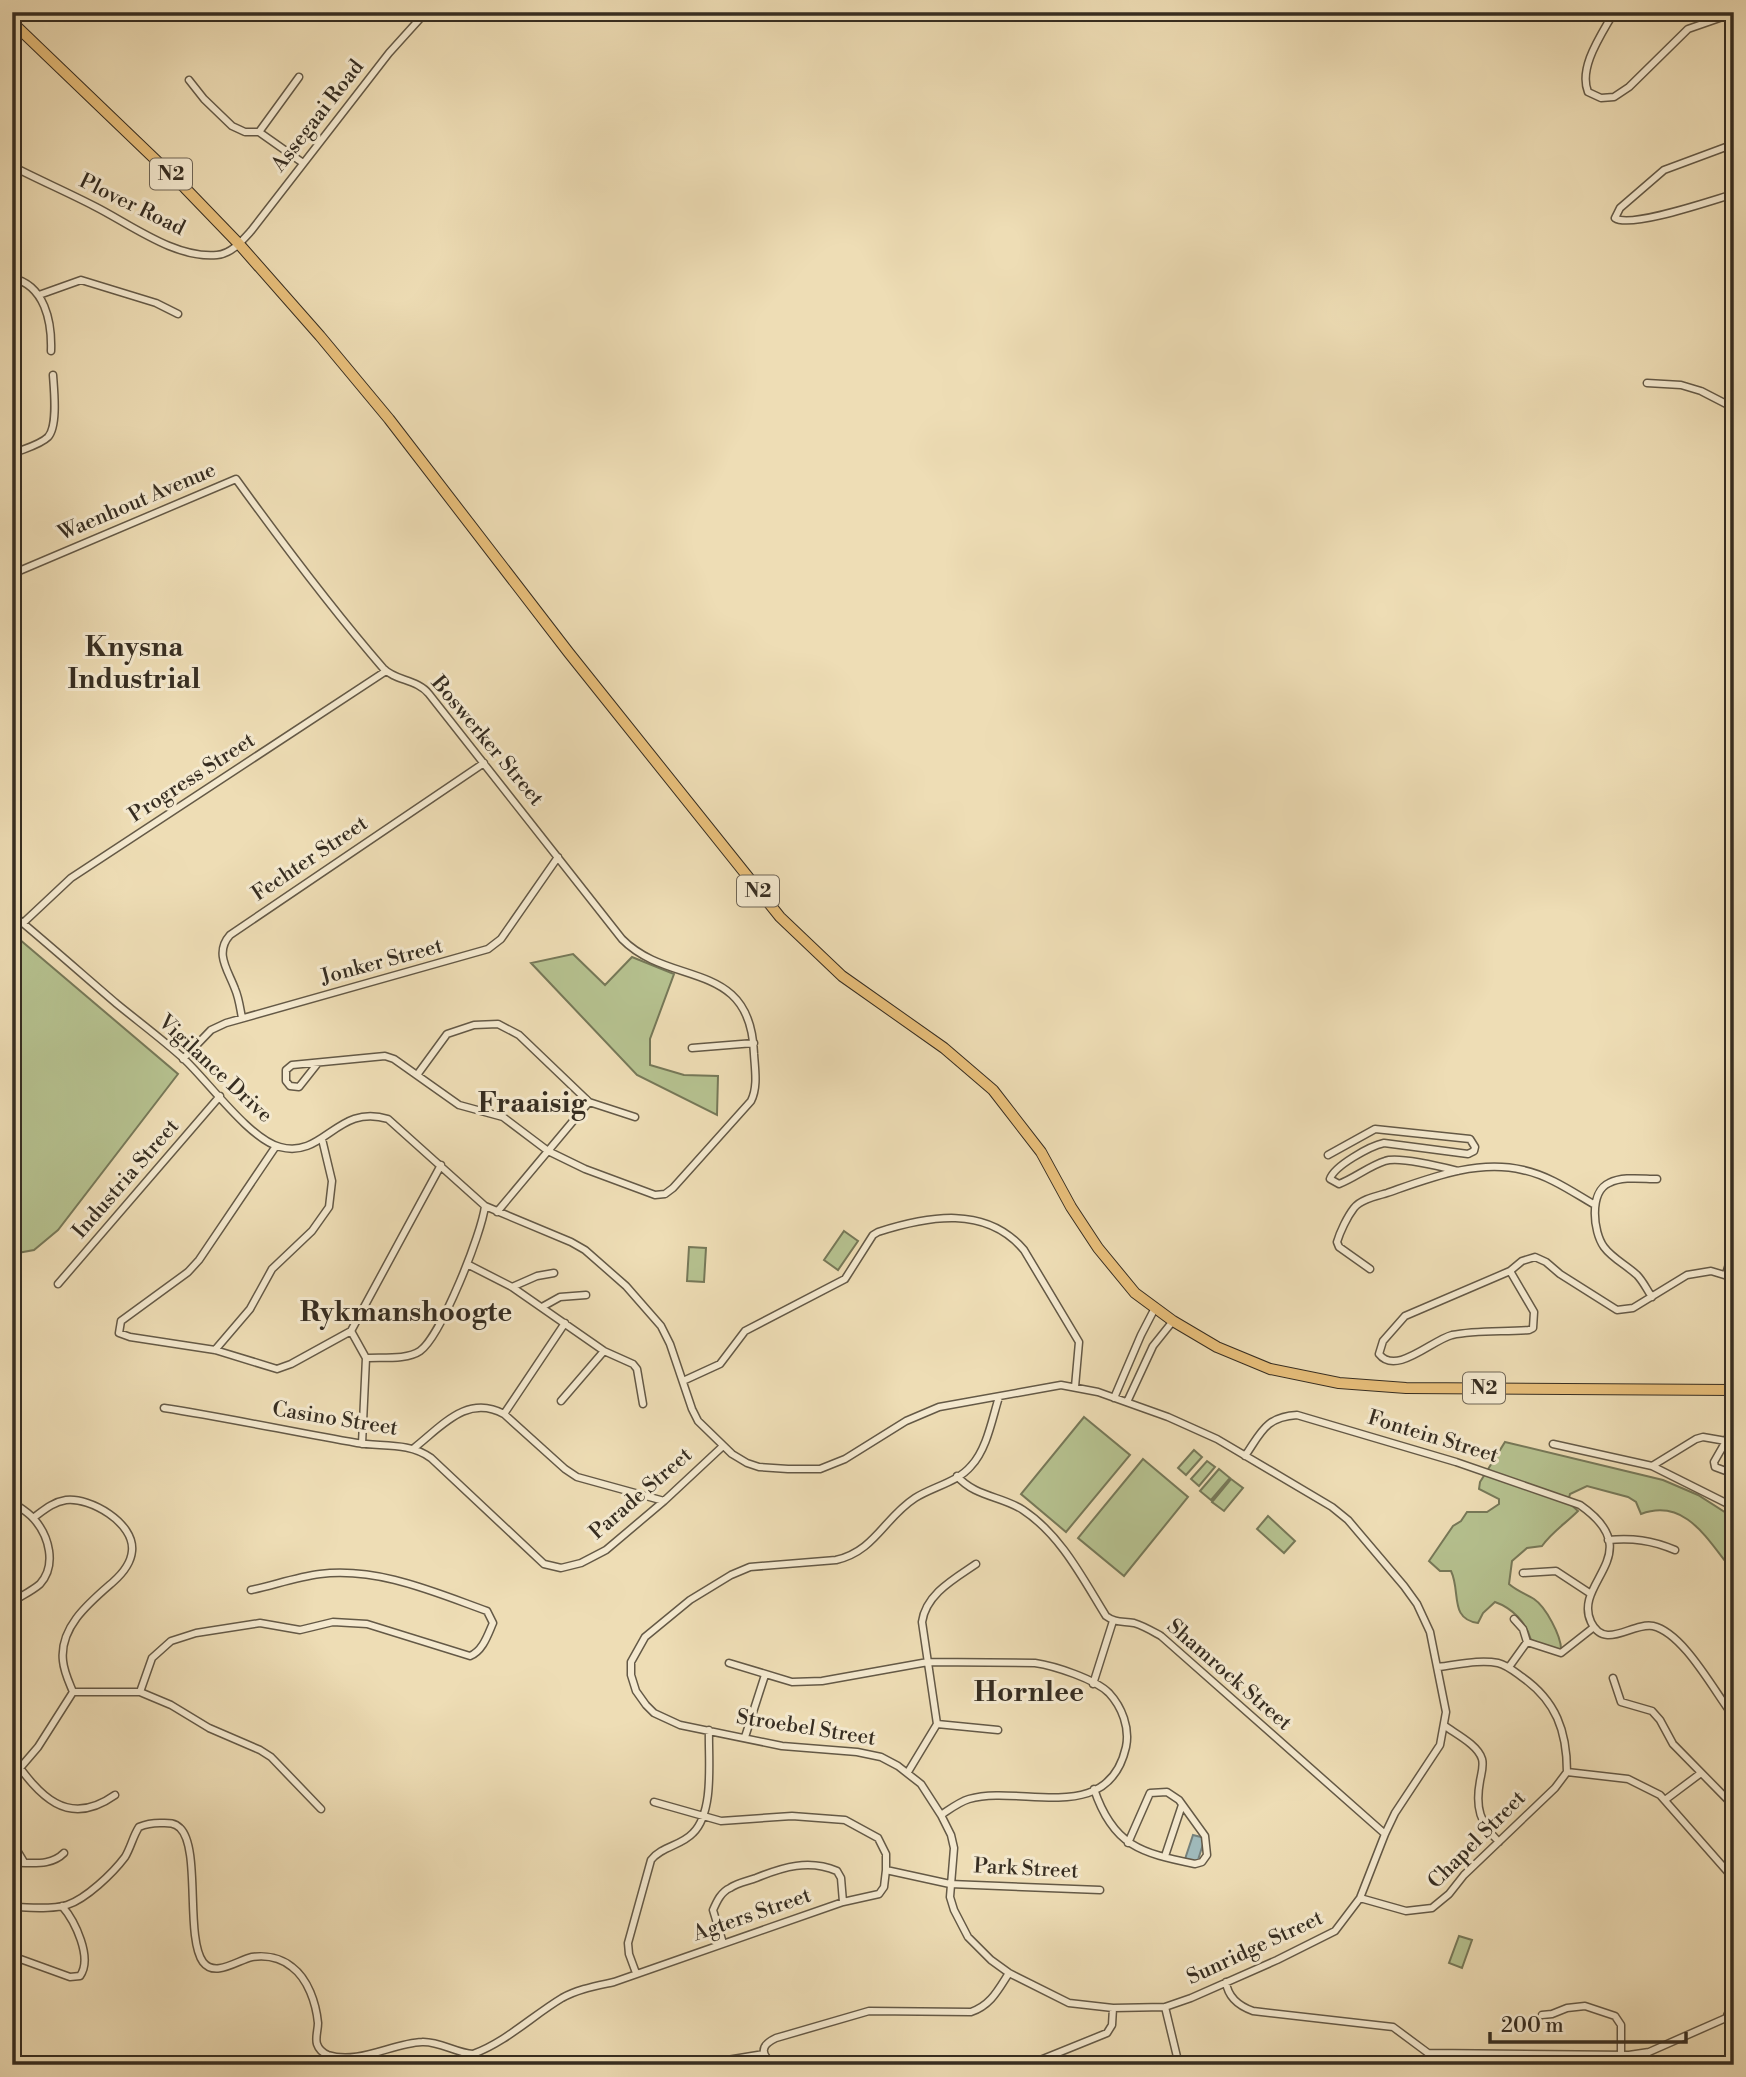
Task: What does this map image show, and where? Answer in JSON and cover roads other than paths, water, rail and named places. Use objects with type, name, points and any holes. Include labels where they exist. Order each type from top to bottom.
[{"type":"highway","name":"N2","points":[[12,22],[166,169],[239,244],[389,419],[569,653],[762,897],[798,937],[826,962],[944,1048],[993,1090],[1041,1152],[1071,1207],[1115,1271],[1135,1293],[1173,1321],[1217,1347],[1270,1368],[1339,1383],[1406,1388],[1734,1390]]},
{"type":"street","points":[[126,12],[137,16],[158,17],[173,12]]},
{"type":"street","name":"Assegaai Road","points":[[239,244],[389,53],[426,12]]},
{"type":"street","points":[[1614,12],[1590,60],[1585,84],[1588,92],[1601,98],[1614,97],[1629,87],[1688,29],[1734,13]]},
{"type":"street","points":[[260,132],[299,78]]},
{"type":"street","points":[[188,80],[233,126],[245,132],[260,132],[303,163]]},
{"type":"street","points":[[1734,144],[1664,170],[1620,208],[1615,218],[1622,222],[1663,216],[1734,194]]},
{"type":"street","name":"Plover Road","points":[[12,166],[95,206],[152,239],[173,247],[215,256],[239,244]]},
{"type":"street","points":[[12,278],[27,284],[39,295],[49,321],[51,351]]},
{"type":"street","points":[[39,295],[81,280],[156,303],[178,314]]},
{"type":"street","points":[[12,454],[42,441],[51,432],[53,375]]},
{"type":"street","points":[[1647,383],[1681,385],[1701,391],[1734,408]]},
{"type":"street","name":"Waenhout Avenue","points":[[12,574],[236,479]]},
{"type":"street","name":"Boswerker Street","points":[[236,479],[313,582],[386,671],[423,686],[622,939],[636,951],[716,983],[731,992],[747,1015],[754,1043]]},
{"type":"street","name":"Progress Street","points":[[23,923],[71,878],[386,671]]},
{"type":"street","name":"Fechter Street","points":[[242,1018],[236,991],[222,956],[222,948],[229,934],[484,763]]},
{"type":"street","name":"Jonker Street","points":[[183,1059],[211,1030],[226,1023],[488,949],[501,939],[558,857]]},
{"type":"street","name":"Vigilance Drive","points":[[12,914],[183,1059],[257,1135],[275,1146],[295,1149],[322,1139],[345,1121],[365,1115],[377,1115],[398,1126],[485,1206],[585,1250],[626,1286],[661,1326],[698,1421],[732,1454],[759,1467],[820,1469],[845,1459],[921,1413],[939,1407],[1047,1387],[1075,1387],[1128,1402]]},
{"type":"street","points":[[417,1075],[447,1034],[474,1025],[498,1024],[519,1035],[589,1102],[635,1117]]},
{"type":"street","points":[[318,1063],[299,1087],[290,1086],[286,1081],[286,1070],[292,1065],[362,1056],[385,1056],[394,1059],[458,1105],[510,1120],[548,1151],[604,1177],[655,1195],[665,1194],[673,1188],[751,1101],[754,1094],[754,1043],[692,1048]]},
{"type":"street","name":"Industria Street","points":[[58,1284],[220,1096]]},
{"type":"street","points":[[497,1212],[589,1102]]},
{"type":"street","points":[[1328,1155],[1375,1129],[1470,1139],[1475,1147],[1474,1151],[1468,1154],[1384,1143],[1374,1145],[1336,1169],[1330,1179],[1339,1184],[1385,1161],[1394,1160],[1437,1165],[1458,1171]]},
{"type":"street","points":[[215,1350],[250,1309],[272,1269],[312,1231],[329,1207],[332,1181],[322,1139]]},
{"type":"street","points":[[275,1146],[199,1260],[188,1272],[121,1321],[118,1329],[122,1335],[215,1350],[277,1369],[291,1364],[351,1331],[441,1165]]},
{"type":"street","points":[[1370,1269],[1339,1247],[1337,1242],[1354,1209],[1368,1200],[1428,1178],[1458,1171],[1502,1167],[1520,1169],[1553,1179],[1595,1205]]},
{"type":"street","points":[[1652,1297],[1642,1280],[1605,1249],[1598,1238],[1595,1205],[1602,1189],[1608,1183],[1624,1179],[1657,1179]]},
{"type":"street","points":[[366,1358],[410,1355],[422,1350],[467,1264],[481,1228],[485,1206]]},
{"type":"street","points":[[683,1381],[720,1364],[745,1331],[845,1279],[873,1235],[946,1216],[964,1217],[1002,1231],[1024,1251],[1076,1333],[1079,1355],[1075,1387]]},
{"type":"street","points":[[1726,1274],[1734,1248]]},
{"type":"street","points":[[1510,1271],[1534,1312],[1533,1328],[1454,1335],[1400,1360],[1387,1361],[1379,1354],[1383,1341],[1405,1316],[1510,1271],[1522,1261],[1535,1257],[1617,1310],[1633,1308],[1687,1275],[1711,1271],[1734,1278]]},
{"type":"street","points":[[467,1264],[512,1287],[604,1352],[635,1366],[643,1404]]},
{"type":"street","points":[[512,1287],[537,1276],[554,1273]]},
{"type":"street","points":[[542,1307],[560,1297],[586,1296]]},
{"type":"street","points":[[1114,1398],[1154,1308]]},
{"type":"street","points":[[1128,1402],[1153,1346],[1173,1321]]},
{"type":"street","points":[[565,1323],[505,1414],[565,1469],[577,1476],[664,1501]]},
{"type":"street","points":[[351,1331],[366,1358],[362,1444]]},
{"type":"street","points":[[561,1401],[604,1352]]},
{"type":"street","name":"Stroebel Street","points":[[950,1884],[954,1848],[951,1835],[921,1784],[908,1772],[881,1757],[857,1752],[782,1746],[680,1725],[646,1705],[636,1691],[631,1675],[631,1662],[645,1637],[690,1600],[742,1569],[836,1560],[856,1553],[868,1545],[906,1504],[970,1469],[979,1456],[999,1396]]},
{"type":"street","name":"Sunridge Street","points":[[950,1884],[954,1910],[968,1937],[991,1960],[1009,1972],[1069,2003],[1113,2008],[1165,2007],[1192,1998],[1277,1960],[1335,1931],[1360,1898],[1395,1813],[1440,1745],[1446,1712],[1430,1632],[1417,1604],[1404,1586],[1349,1520],[1332,1507],[1199,1430],[1128,1402]]},
{"type":"street","name":"Casino Street","points":[[164,1408],[362,1444],[414,1448],[468,1408],[493,1408],[505,1414]]},
{"type":"street","name":"Fontein Street","points":[[1245,1456],[1271,1422],[1280,1416],[1297,1415],[1456,1462],[1580,1505],[1596,1518],[1608,1540]]},
{"type":"street","points":[[1734,1417],[1731,1431],[1714,1465],[1734,1474]]},
{"type":"street","points":[[1652,1466],[1696,1439],[1710,1437],[1734,1444]]},
{"type":"street","points":[[1553,1444],[1652,1466],[1734,1507]]},
{"type":"street","name":"Parade Street","points":[[414,1448],[431,1458],[544,1564],[552,1567],[581,1563],[606,1550],[723,1446]]},
{"type":"street","points":[[957,1476],[974,1491],[1026,1511],[1069,1556],[1106,1616],[1113,1621],[1093,1684]]},
{"type":"street","points":[[33,1518],[50,1505],[62,1501],[88,1502],[118,1522],[132,1544],[132,1553],[124,1570],[89,1602],[68,1633],[62,1660],[73,1692]]},
{"type":"street","points":[[12,1502],[33,1518],[46,1537],[50,1556],[49,1567],[38,1585],[12,1602]]},
{"type":"street","points":[[1675,1550],[1653,1541],[1635,1538],[1608,1540],[1608,1561],[1591,1594],[1587,1609],[1594,1627],[1599,1632],[1614,1636],[1652,1626],[1664,1631],[1692,1659],[1734,1717]]},
{"type":"street","points":[[908,1772],[937,1724],[922,1622],[924,1610],[951,1581],[975,1564]]},
{"type":"street","points":[[1523,1573],[1556,1572],[1591,1594]]},
{"type":"street","points":[[140,1692],[152,1658],[158,1651],[172,1641],[197,1633],[260,1623],[300,1630],[333,1622],[367,1624],[470,1656],[476,1654],[481,1647],[493,1623],[487,1611],[379,1576],[320,1574],[251,1590]]},
{"type":"street","points":[[1514,1619],[1523,1629],[1527,1642]]},
{"type":"street","name":"Shamrock Street","points":[[1113,1621],[1133,1623],[1161,1636],[1385,1834]]},
{"type":"street","points":[[1527,1642],[1561,1653],[1594,1627]]},
{"type":"street","points":[[1509,1667],[1527,1642]]},
{"type":"street","points":[[729,1663],[792,1682],[822,1681],[928,1662],[1051,1665],[1108,1693],[1125,1720],[1128,1734],[1122,1760],[1106,1783],[1069,1798],[976,1798],[958,1804],[941,1815]]},
{"type":"street","points":[[1438,1667],[1481,1662],[1500,1663],[1509,1667],[1540,1690],[1552,1707],[1564,1741],[1567,1772],[1628,1779],[1660,1795],[1734,1879]]},
{"type":"street","points":[[745,1737],[765,1675]]},
{"type":"street","points":[[1613,1678],[1622,1702],[1652,1712],[1660,1720],[1673,1744],[1734,1802]]},
{"type":"street","points":[[73,1692],[140,1692],[172,1705],[209,1728],[271,1757],[321,1809]]},
{"type":"street","points":[[20,1768],[38,1747],[73,1692]]},
{"type":"street","points":[[937,1724],[998,1730]]},
{"type":"street","points":[[1444,1726],[1477,1751],[1483,1760],[1477,1807],[1480,1818],[1499,1842]]},
{"type":"street","points":[[636,1973],[628,1943],[651,1860],[657,1852],[694,1833],[703,1816],[708,1794],[709,1730]]},
{"type":"street","points":[[12,1757],[38,1792],[72,1809],[95,1807],[114,1795]]},
{"type":"street","name":"Chapel Street","points":[[1360,1898],[1406,1911],[1432,1908],[1555,1788],[1567,1772]]},
{"type":"street","points":[[1665,1800],[1701,1773]]},
{"type":"street","points":[[1094,1789],[1111,1826],[1129,1843],[1140,1850],[1195,1864],[1202,1862],[1207,1855],[1205,1836],[1182,1805],[1167,1792],[1150,1793],[1129,1843]]},
{"type":"street","points":[[654,1802],[721,1821],[792,1816],[845,1821],[878,1838],[886,1854],[886,1870]]},
{"type":"street","points":[[1165,1856],[1182,1805]]},
{"type":"street","name":"Agters Street","points":[[62,1906],[72,1903],[100,1884],[125,1856],[139,1827],[154,1823],[176,1825],[182,1830],[189,1848],[196,1944],[201,1960],[213,1968],[253,1957],[280,1959],[290,1965],[305,1981],[314,2005],[318,2046],[322,2052],[331,2056],[376,2053],[421,2042],[473,2054],[527,2024],[562,1998],[592,1986],[614,1982],[843,1902],[879,1894],[884,1887],[886,1870]]},
{"type":"street","points":[[12,1842],[24,1863]]},
{"type":"street","points":[[12,1863],[52,1862],[64,1853]]},
{"type":"street","points":[[723,1943],[713,1910],[720,1896],[728,1888],[787,1866],[828,1867],[837,1871],[841,1878],[843,1902]]},
{"type":"street","name":"Park Street","points":[[886,1870],[950,1884],[1100,1890]]},
{"type":"street","points":[[12,1907],[62,1906],[79,1936],[84,1965],[79,1976],[70,1977],[12,1956]]},
{"type":"street","points":[[774,2065],[763,2049],[766,2042],[776,2038],[869,2011],[971,2012],[982,2008],[991,2000],[1009,1972]]},
{"type":"street","points":[[1226,1982],[1227,1991],[1242,2007],[1278,2015],[1393,2027],[1428,2053],[1435,2065]]},
{"type":"street","points":[[1726,2018],[1734,2000]]},
{"type":"street","points":[[1542,2015],[1585,2006],[1615,2016],[1621,2025],[1621,2054]]},
{"type":"street","points":[[1165,2007],[1179,2065]]},
{"type":"street","points":[[1028,2065],[1107,2033],[1112,2025],[1113,2008]]},
{"type":"street","points":[[1428,2053],[1649,2052],[1726,2018],[1734,2020]]},
{"type":"street","points":[[709,2063],[764,2054]]},
{"type":"water","points":[[1193,1835],[1205,1838],[1197,1863],[1185,1859]]},
{"type":"district","name":"Knysna Industrial","points":[[134,663]]},
{"type":"district","name":"Fraaisig","points":[[532,1103]]},
{"type":"district","name":"Rykmanshoogte","points":[[406,1312]]},
{"type":"district","name":"Hornlee","points":[[1029,1692]]}]
